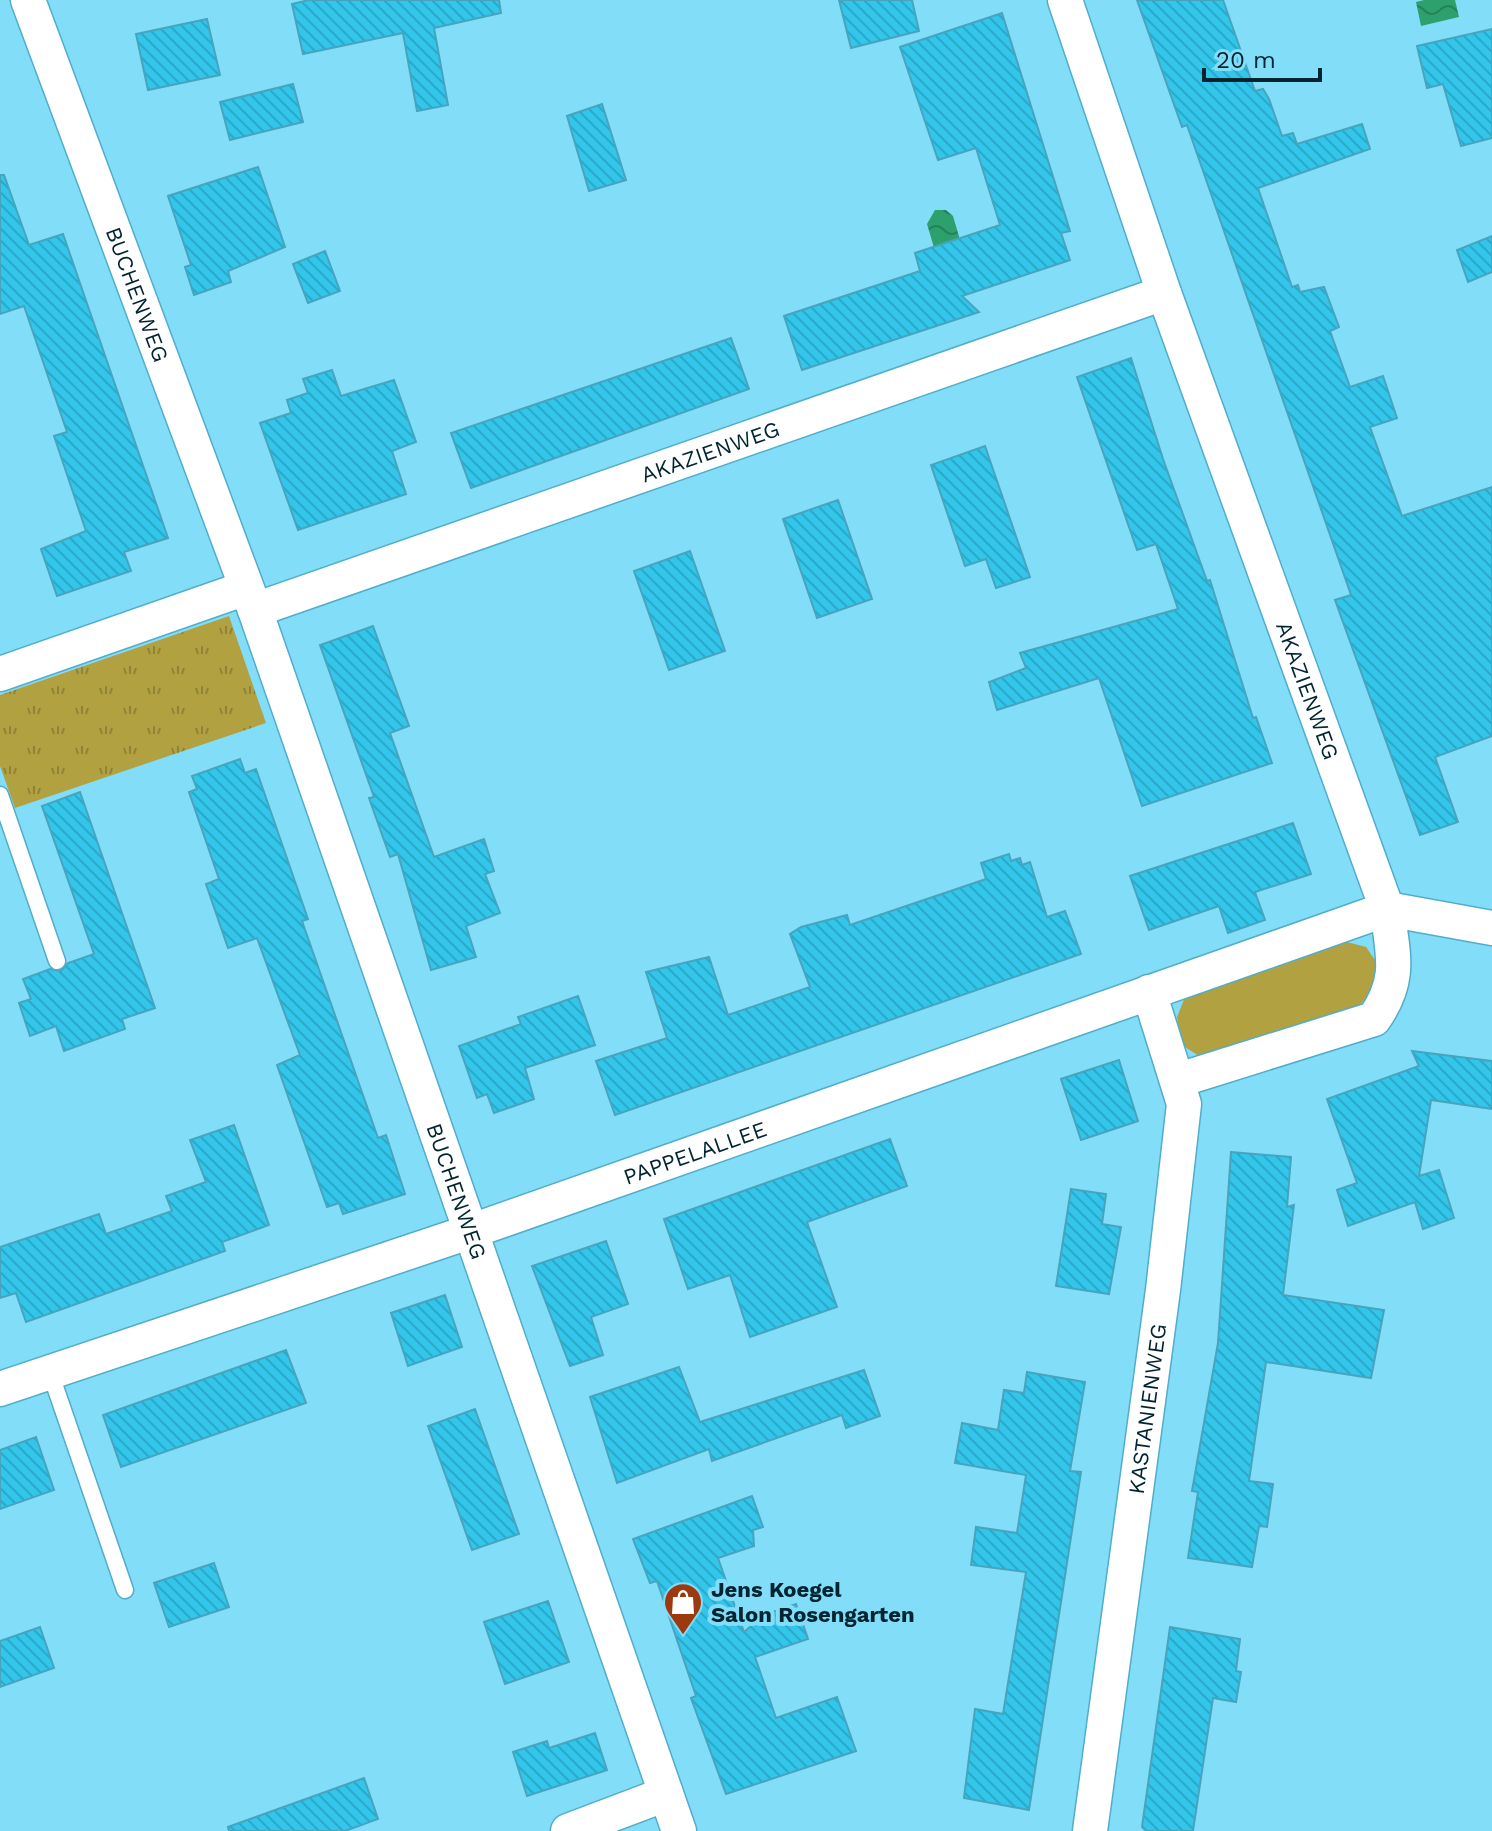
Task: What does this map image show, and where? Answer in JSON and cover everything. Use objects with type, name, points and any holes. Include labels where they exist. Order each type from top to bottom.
[{"type":"street","points":[[0,2],[10,0]]},
{"type":"street","name":"BUCHENWEG","points":[[28,0],[250,599],[679,1831]]},
{"type":"street","name":"AKAZIENWEG","points":[[1065,0],[1164,293],[1387,909]]},
{"type":"street","name":"AKAZIENWEG","points":[[250,599],[1164,293]]},
{"type":"street","points":[[0,674],[250,599]]},
{"type":"street","points":[[1179,1080],[1374,1019],[1390,996],[1395,968],[1387,909]]},
{"type":"street","name":"PAPPELALLEE","points":[[0,1389],[469,1232],[1387,909],[1492,928]]},
{"type":"street","name":"KASTANIENWEG","points":[[1090,1831],[1163,1290],[1184,1104],[1149,992]]},
{"type":"street","points":[[568,1831],[666,1794]]},
{"type":"lane","points":[[0,795],[57,961]]},
{"type":"lane","points":[[50,1372],[125,1590]]},
{"type":"green space","points":[[229,616],[266,723],[15,808],[0,766],[0,695]]},
{"type":"green space","points":[[1343,941],[1366,947],[1377,963],[1377,990],[1357,1007],[1202,1058],[1182,1045],[1177,1017],[1185,997]]},
{"type":"water","points":[[1455,0],[1459,17],[1421,26],[1416,2]]},
{"type":"water","points":[[935,210],[946,210],[953,216],[961,243],[935,251],[927,224]]},
{"type":"building","points":[[309,0],[499,0],[501,13],[434,28],[448,105],[417,111],[403,33],[303,54],[292,4]]},
{"type":"building","points":[[839,0],[912,0],[919,31],[851,48]]},
{"type":"building","points":[[1137,0],[1223,0],[1255,91],[1263,89],[1269,99],[1282,136],[1293,133],[1297,144],[1362,124],[1370,149],[1258,188],[1292,287],[1298,285],[1300,292],[1324,287],[1339,327],[1330,331],[1350,387],[1383,376],[1397,418],[1370,427],[1402,516],[1492,487],[1492,736],[1435,757],[1458,822],[1420,835],[1335,600],[1351,595],[1187,125],[1182,127]]},
{"type":"building","points":[[1002,13],[1070,231],[1061,233],[1070,260],[962,296],[979,312],[802,370],[784,316],[920,271],[915,253],[1000,225],[976,148],[938,160],[900,47]]},
{"type":"building","points":[[207,19],[220,75],[148,90],[136,34]]},
{"type":"building","points":[[1492,29],[1492,138],[1461,146],[1443,84],[1427,88],[1417,46]]},
{"type":"building","points":[[293,84],[303,122],[230,140],[220,102]]},
{"type":"building","points":[[602,104],[626,180],[589,191],[567,116]]},
{"type":"building","points":[[258,167],[285,247],[228,271],[231,282],[194,295],[185,267],[191,265],[168,196]]},
{"type":"building","points":[[0,175],[4,175],[29,245],[63,234],[168,538],[124,552],[131,571],[57,596],[41,549],[86,531],[54,436],[67,432],[24,306],[0,314]]},
{"type":"building","points":[[1492,236],[1492,272],[1468,282],[1457,250]]},
{"type":"building","points":[[325,251],[340,291],[308,303],[293,264]]},
{"type":"building","points":[[731,338],[749,389],[471,488],[451,433]]},
{"type":"building","points":[[1131,358],[1163,459],[1207,581],[1210,580],[1253,718],[1256,717],[1272,763],[1142,806],[1099,678],[997,710],[989,682],[1026,668],[1020,653],[1178,609],[1156,544],[1137,550],[1077,377]]},
{"type":"building","points":[[332,370],[341,396],[394,380],[416,442],[392,451],[406,494],[298,530],[260,423],[291,413],[287,400],[308,393],[303,379]]},
{"type":"building","points":[[985,446],[1030,577],[996,588],[986,559],[965,566],[931,465]]},
{"type":"building","points":[[838,500],[872,599],[817,618],[783,519]]},
{"type":"building","points":[[690,551],[725,651],[669,670],[634,571]]},
{"type":"building","points":[[373,626],[409,726],[390,733],[434,857],[484,839],[494,871],[485,874],[500,913],[466,926],[476,957],[431,970],[398,854],[390,857],[369,798],[374,797],[320,645]]},
{"type":"building","points":[[240,759],[245,773],[256,769],[308,919],[302,921],[378,1138],[386,1135],[405,1194],[343,1214],[339,1203],[327,1207],[277,1065],[300,1055],[257,938],[228,948],[206,884],[219,879],[189,792],[197,789],[192,776]]},
{"type":"building","points":[[80,792],[155,1008],[122,1019],[125,1029],[64,1051],[56,1026],[30,1036],[19,1003],[31,999],[23,979],[50,969],[61,971],[68,963],[94,954],[42,806]]},
{"type":"building","points":[[1293,823],[1311,874],[1255,892],[1265,920],[1228,933],[1219,906],[1149,930],[1130,876]]},
{"type":"building","points":[[1009,854],[1011,861],[1020,858],[1022,865],[1030,862],[1047,917],[1065,911],[1081,954],[615,1115],[596,1061],[667,1038],[646,972],[709,957],[728,1015],[810,987],[790,934],[801,927],[847,915],[850,925],[986,879],[981,863]]},
{"type":"building","points":[[578,996],[595,1045],[525,1068],[534,1099],[494,1113],[487,1094],[477,1098],[459,1046],[521,1024],[518,1017]]},
{"type":"building","points":[[1412,1051],[1492,1061],[1492,1109],[1431,1100],[1419,1176],[1439,1170],[1454,1218],[1423,1229],[1415,1202],[1348,1226],[1337,1190],[1357,1183],[1327,1099],[1419,1066]]},
{"type":"building","points":[[1119,1060],[1138,1121],[1081,1140],[1061,1079]]},
{"type":"building","points":[[234,1125],[269,1225],[222,1242],[225,1251],[26,1322],[16,1293],[0,1298],[0,1247],[99,1214],[106,1234],[172,1211],[166,1196],[206,1182],[190,1140]]},
{"type":"building","points":[[890,1139],[907,1186],[807,1222],[837,1307],[750,1337],[730,1275],[688,1289],[664,1219]]},
{"type":"building","points":[[1231,1152],[1291,1157],[1287,1207],[1294,1205],[1283,1295],[1384,1310],[1371,1378],[1266,1362],[1249,1481],[1273,1484],[1267,1527],[1259,1526],[1252,1567],[1188,1558],[1198,1492],[1192,1491],[1218,1343]]},
{"type":"building","points":[[1071,1189],[1106,1194],[1102,1224],[1121,1227],[1109,1294],[1056,1286]]},
{"type":"building","points":[[606,1241],[628,1304],[591,1317],[603,1355],[570,1366],[532,1266]]},
{"type":"building","points":[[445,1295],[462,1347],[408,1366],[391,1313]]},
{"type":"building","points":[[286,1350],[306,1403],[121,1467],[103,1415]]},
{"type":"building","points":[[679,1367],[700,1422],[864,1370],[880,1416],[846,1428],[842,1415],[712,1461],[709,1449],[617,1483],[590,1397]]},
{"type":"building","points":[[1027,1372],[1085,1382],[1070,1471],[1081,1472],[1029,1810],[964,1798],[975,1709],[1003,1714],[1026,1572],[971,1565],[976,1527],[1017,1533],[1026,1475],[955,1463],[962,1423],[998,1430],[1004,1390],[1024,1393]]},
{"type":"building","points":[[475,1409],[519,1534],[472,1550],[428,1426]]},
{"type":"building","points":[[36,1437],[54,1490],[0,1509],[0,1450]]},
{"type":"building","points":[[752,1496],[763,1527],[753,1530],[754,1546],[718,1558],[744,1632],[764,1615],[796,1604],[808,1639],[755,1657],[776,1718],[837,1697],[856,1751],[726,1794],[691,1698],[696,1696],[657,1581],[650,1583],[633,1539]]},
{"type":"building","points":[[214,1563],[229,1607],[169,1627],[154,1583]]},
{"type":"building","points":[[548,1601],[569,1662],[505,1684],[484,1622]]},
{"type":"building","points":[[40,1627],[54,1668],[0,1687],[0,1641]]},
{"type":"building","points":[[1170,1627],[1240,1639],[1236,1671],[1241,1672],[1236,1702],[1213,1698],[1193,1831],[1146,1831],[1142,1827]]},
{"type":"building","points":[[595,1733],[607,1770],[527,1796],[513,1752],[547,1741],[549,1748]]},
{"type":"building","points":[[364,1778],[378,1819],[345,1831],[229,1831],[228,1827]]},
{"type":"place","name":"Jens Koegel Salon Rosengarten","points":[[683,1636]]}]
